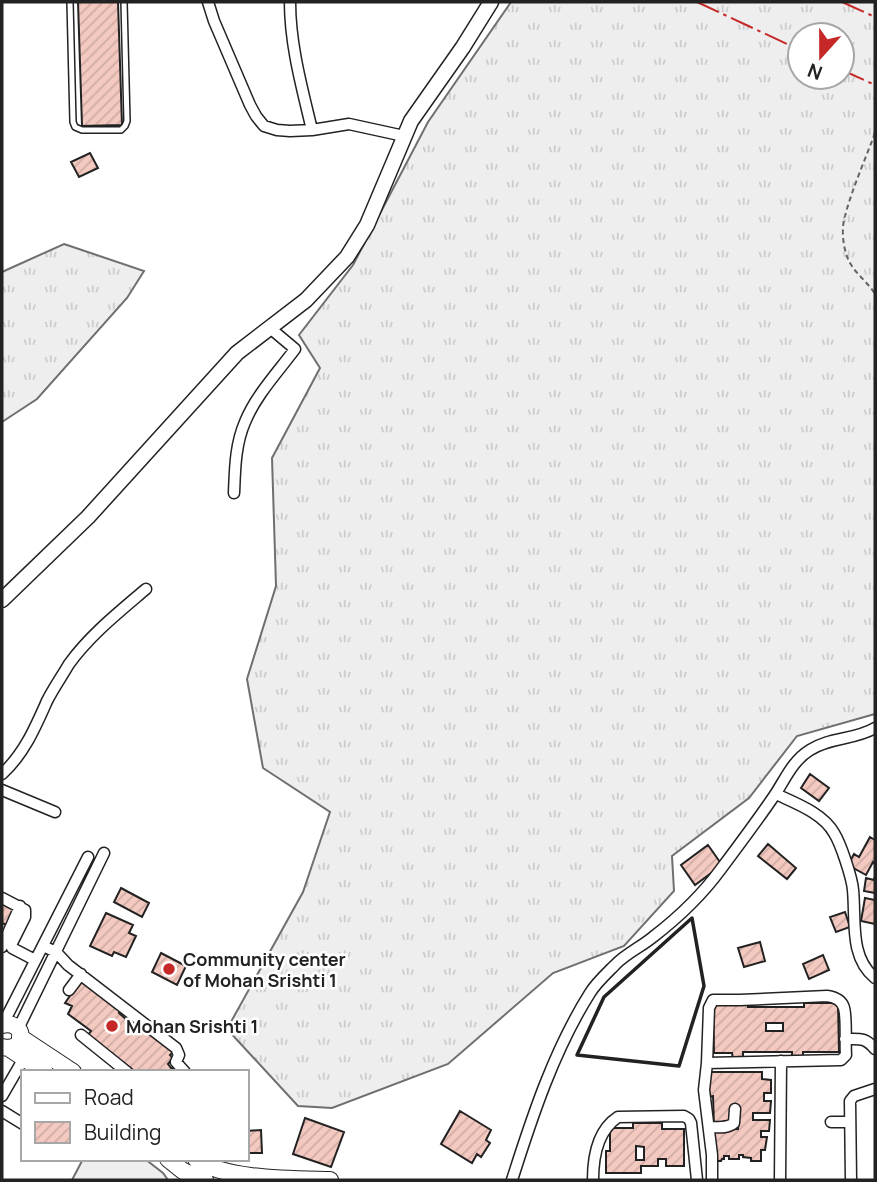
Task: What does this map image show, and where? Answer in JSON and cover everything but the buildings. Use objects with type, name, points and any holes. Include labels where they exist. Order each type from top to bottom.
[{"type":"main road","points":[[7,1038],[24,1058],[42,1070]]},
{"type":"main road","points":[[7,1038],[69,1070]]},
{"type":"main road","points":[[171,1161],[184,1171],[205,1180]]},
{"type":"main road","points":[[199,1161],[220,1175],[234,1173],[272,1178],[330,1180]]},
{"type":"street","points":[[208,2],[256,117],[264,125],[290,131],[349,124],[404,136]]},
{"type":"street","points":[[290,2],[290,23],[296,59],[312,130]]},
{"type":"street","points":[[2,600],[88,517],[237,353],[306,300],[346,257],[367,225],[411,121],[491,2]]},
{"type":"street","points":[[234,493],[235,463],[244,423],[258,398],[295,349],[270,328]]},
{"type":"street","points":[[2,774],[25,748],[47,700],[86,642],[146,589]]},
{"type":"street","points":[[512,1180],[548,1079],[591,991],[617,962],[690,906],[720,871],[776,794],[790,768],[809,750],[834,740],[870,732],[875,728]]},
{"type":"street","points":[[2,790],[55,812]]},
{"type":"street","points":[[776,794],[807,809],[834,833],[853,888],[854,927],[859,953],[865,967],[875,978]]},
{"type":"street","points":[[7,1038],[56,952],[104,853]]},
{"type":"street","points":[[7,1038],[36,960],[88,857]]},
{"type":"street","points":[[2,898],[20,906],[26,913],[11,946],[36,960]]},
{"type":"street","points":[[2,947],[20,906]]},
{"type":"street","points":[[43,946],[56,952],[68,965],[176,1048],[179,1055],[176,1062],[183,1070]]},
{"type":"street","points":[[69,990],[81,974]]},
{"type":"street","points":[[707,1063],[842,1060],[846,1055],[843,1004],[833,997],[713,1000],[709,1008],[704,1090],[712,1155],[712,1180]]},
{"type":"street","points":[[81,1035],[125,1070]]},
{"type":"street","points":[[845,1040],[865,1040],[875,1049]]},
{"type":"street","points":[[2,1096],[24,1058]]},
{"type":"street","points":[[780,1180],[781,1061]]},
{"type":"street","points":[[851,1180],[851,1098],[875,1089]]},
{"type":"street","points":[[709,1127],[732,1126],[735,1109]]},
{"type":"street","points":[[2,1111],[21,1123]]},
{"type":"street","points":[[593,1180],[598,1144],[615,1118],[684,1116],[690,1119],[691,1123],[697,1180]]},
{"type":"street","points":[[831,1122],[850,1122]]},
{"type":"lane","points":[[70,2],[73,122],[75,127],[82,130],[121,130],[127,121],[124,2]]},
{"type":"path","points":[[875,133],[844,218],[843,240],[848,259],[875,294]]},
{"type":"green space","points":[[511,2],[875,2],[875,714],[797,736],[749,798],[672,856],[674,891],[624,946],[553,973],[448,1064],[332,1108],[298,1106],[227,1029],[303,892],[330,812],[263,768],[247,679],[276,586],[272,458],[320,368],[299,335],[353,265],[428,122]]},
{"type":"green space","points":[[64,244],[144,271],[127,298],[37,399],[2,422],[2,272]]},
{"type":"green space","points":[[82,1161],[148,1161],[168,1180],[72,1180]]},
{"type":"wall","points":[[692,918],[704,986],[679,1066],[577,1055],[604,997],[692,918]]},
{"type":"power","points":[[697,2],[786,43]]},
{"type":"power","points":[[842,2],[875,17]]},
{"type":"power","points":[[856,76],[875,85]]},
{"type":"place","name":"Community center of Mohan Srishti 1","points":[[169,969]]},
{"type":"place","name":"Mohan Srishti 1","points":[[112,1026]]}]
